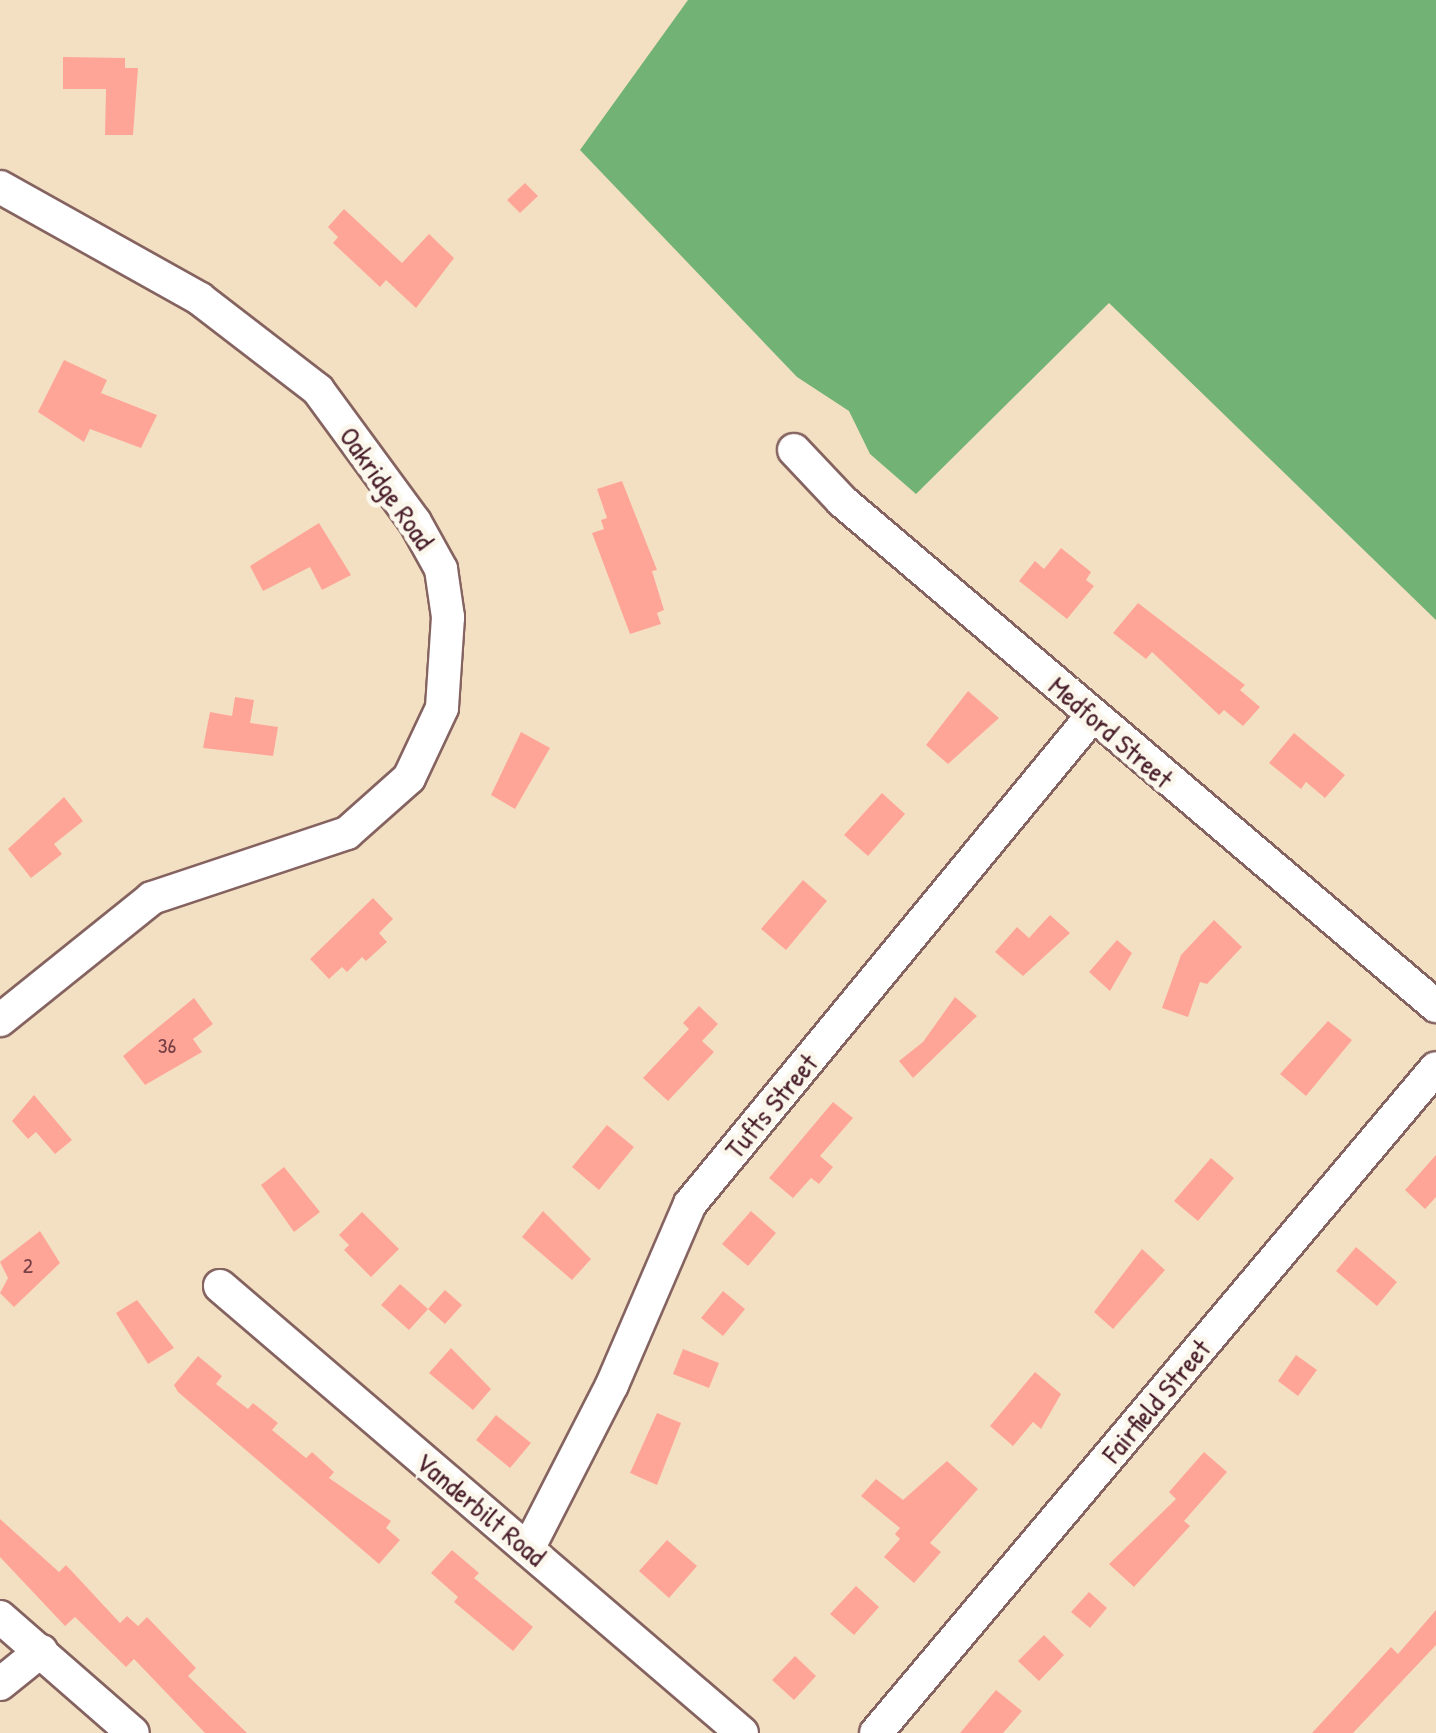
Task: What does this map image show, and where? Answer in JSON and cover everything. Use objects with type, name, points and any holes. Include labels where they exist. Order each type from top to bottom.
[{"type":"street","name":"Oakridge Road","points":[[0,187],[200,300],[318,390],[415,522],[441,569],[448,617],[442,708],[409,778],[347,833],[152,898],[0,1020]]},
{"type":"street","name":"Medford Street","points":[[794,450],[842,502],[1436,1006]]},
{"type":"street","name":"Tufts Street","points":[[528,1548],[612,1384],[690,1204],[1093,715]]},
{"type":"street","name":"Fairfield Street","points":[[876,1733],[1436,1068]]},
{"type":"street","name":"Vanderbilt Road","points":[[220,1286],[742,1733]]},
{"type":"street","points":[[0,1616],[133,1733]]},
{"type":"street","points":[[0,1684],[41,1651]]},
{"type":"green space","points":[[688,0],[1436,0],[1436,620],[1109,303],[916,494],[870,454],[849,411],[797,377],[580,150]]},
{"type":"building","points":[[63,57],[125,58],[125,68],[138,68],[133,135],[105,135],[106,89],[63,89]]},
{"type":"building","points":[[525,183],[538,196],[520,213],[507,200]]},
{"type":"building","points":[[344,209],[402,263],[429,234],[454,258],[416,308],[386,280],[380,287],[333,243],[338,237],[328,227]]},
{"type":"building","points":[[64,360],[107,380],[101,393],[157,415],[141,448],[90,429],[84,442],[38,412]]},
{"type":"building","points":[[622,481],[657,570],[652,571],[664,610],[657,613],[661,624],[630,634],[592,533],[604,529],[601,520],[607,518],[597,489]]},
{"type":"building","points":[[319,523],[351,575],[322,590],[310,567],[263,591],[250,566]]},
{"type":"building","points":[[1061,548],[1091,572],[1086,580],[1094,586],[1067,619],[1019,581],[1035,561],[1044,569]]},
{"type":"building","points":[[1138,603],[1245,685],[1240,690],[1260,707],[1243,726],[1224,710],[1219,715],[1152,652],[1146,659],[1113,633]]},
{"type":"building","points":[[968,691],[999,718],[948,764],[926,745]]},
{"type":"building","points":[[235,697],[254,700],[250,723],[278,727],[273,756],[203,748],[210,712],[232,716]]},
{"type":"building","points":[[521,732],[550,748],[515,809],[491,795]]},
{"type":"building","points":[[1294,733],[1345,775],[1325,798],[1306,782],[1301,789],[1269,763]]},
{"type":"building","points":[[882,793],[905,814],[868,856],[844,835]]},
{"type":"building","points":[[64,797],[83,821],[54,844],[62,854],[31,878],[8,849]]},
{"type":"building","points":[[803,880],[827,901],[786,950],[761,929]]},
{"type":"building","points":[[373,898],[393,919],[379,933],[387,942],[366,961],[362,957],[347,972],[342,967],[329,979],[310,959]]},
{"type":"building","points":[[1050,915],[1070,933],[1023,976],[995,952],[1017,927],[1029,938]]},
{"type":"building","points":[[1214,920],[1242,947],[1207,984],[1200,982],[1188,1017],[1162,1008],[1181,955]]},
{"type":"building","points":[[1117,940],[1132,953],[1110,991],[1089,972]]},
{"type":"building","points":[[955,997],[977,1016],[913,1078],[899,1061],[923,1042]]},
{"type":"building","points":[[194,998],[213,1024],[193,1039],[202,1052],[145,1085],[123,1056]]},
{"type":"building","points":[[699,1006],[718,1024],[702,1041],[714,1052],[668,1101],[643,1078],[689,1029],[683,1023]]},
{"type":"building","points":[[1328,1021],[1352,1040],[1306,1096],[1280,1074]]},
{"type":"building","points":[[34,1095],[72,1140],[55,1154],[36,1132],[28,1139],[12,1121]]},
{"type":"building","points":[[833,1102],[853,1118],[820,1156],[833,1167],[819,1184],[811,1178],[793,1198],[769,1178]]},
{"type":"building","points":[[607,1125],[634,1147],[599,1190],[572,1167]]},
{"type":"building","points":[[1436,1155],[1436,1197],[1425,1209],[1405,1190]]},
{"type":"building","points":[[1211,1158],[1234,1178],[1198,1221],[1174,1201]]},
{"type":"building","points":[[284,1167],[320,1212],[294,1232],[261,1185]]},
{"type":"building","points":[[543,1211],[591,1259],[572,1280],[522,1237]]},
{"type":"building","points":[[751,1211],[776,1233],[748,1266],[722,1244]]},
{"type":"building","points":[[362,1212],[399,1249],[371,1277],[344,1250],[349,1245],[339,1235]]},
{"type":"building","points":[[40,1231],[60,1263],[14,1307],[0,1293],[8,1278],[0,1262]]},
{"type":"building","points":[[1356,1247],[1397,1282],[1377,1306],[1336,1271]]},
{"type":"building","points":[[1142,1249],[1165,1270],[1113,1329],[1094,1312]]},
{"type":"building","points":[[400,1284],[428,1309],[409,1330],[381,1305]]},
{"type":"building","points":[[445,1290],[462,1305],[445,1324],[428,1309]]},
{"type":"building","points":[[723,1291],[745,1309],[723,1336],[701,1318]]},
{"type":"building","points":[[137,1300],[174,1348],[148,1364],[116,1313]]},
{"type":"building","points":[[451,1348],[491,1389],[473,1410],[429,1373]]},
{"type":"building","points":[[683,1349],[719,1363],[709,1388],[673,1374]]},
{"type":"building","points":[[1296,1355],[1317,1370],[1298,1396],[1278,1381]]},
{"type":"building","points":[[198,1356],[222,1376],[216,1384],[248,1409],[253,1403],[278,1423],[272,1430],[306,1458],[312,1452],[334,1472],[329,1478],[391,1521],[386,1528],[400,1540],[379,1564],[178,1392],[174,1385]]},
{"type":"building","points":[[1035,1372],[1061,1394],[1041,1429],[1033,1422],[1013,1446],[990,1426]]},
{"type":"building","points":[[657,1413],[681,1423],[657,1485],[630,1473]]},
{"type":"building","points":[[496,1415],[531,1443],[510,1468],[476,1440]]},
{"type":"building","points":[[1204,1452],[1227,1472],[1184,1521],[1190,1526],[1134,1587],[1109,1564],[1176,1499],[1169,1492]]},
{"type":"building","points":[[947,1461],[978,1489],[930,1543],[941,1552],[914,1583],[884,1557],[900,1539],[895,1534],[900,1528],[861,1496],[876,1479],[903,1500]]},
{"type":"building","points":[[0,1519],[59,1572],[66,1565],[120,1623],[127,1616],[138,1626],[147,1617],[196,1668],[188,1676],[247,1733],[205,1733],[134,1659],[126,1667],[75,1617],[65,1626],[0,1557]]},
{"type":"building","points":[[667,1540],[697,1566],[669,1598],[639,1571]]},
{"type":"building","points":[[452,1550],[479,1573],[474,1578],[533,1627],[513,1651],[454,1602],[458,1597],[431,1573]]},
{"type":"building","points":[[856,1586],[879,1607],[854,1635],[830,1614]]},
{"type":"building","points":[[1089,1592],[1107,1608],[1090,1628],[1071,1612]]},
{"type":"building","points":[[1436,1610],[1436,1645],[1353,1733],[1312,1733],[1391,1647],[1398,1654]]},
{"type":"building","points":[[1044,1635],[1064,1655],[1039,1681],[1018,1661]]},
{"type":"building","points":[[795,1656],[816,1676],[794,1700],[772,1680]]},
{"type":"building","points":[[996,1690],[1022,1711],[1003,1733],[960,1733]]}]
